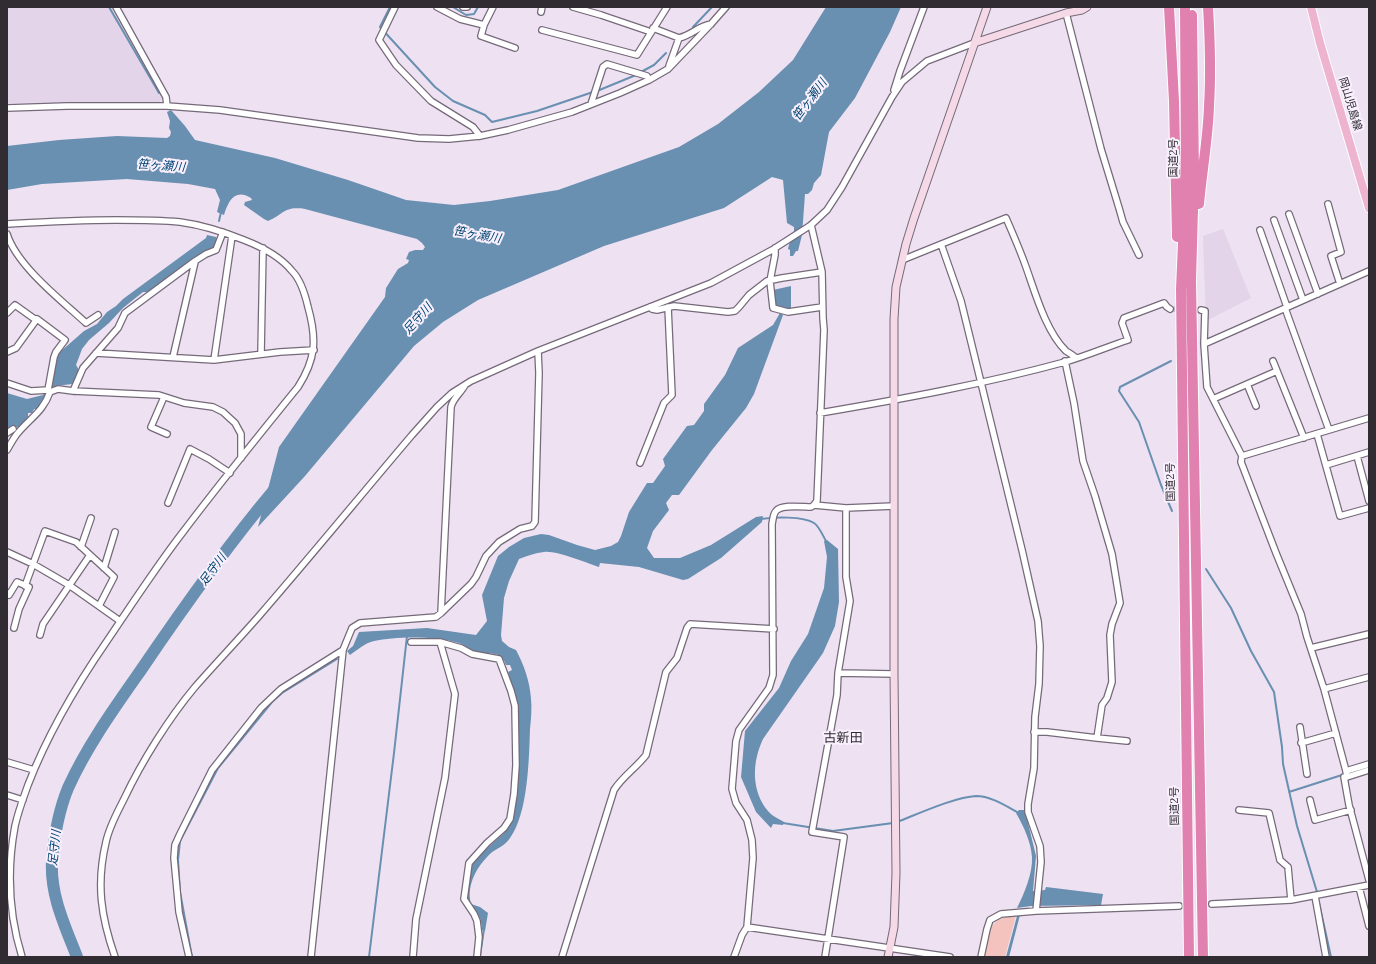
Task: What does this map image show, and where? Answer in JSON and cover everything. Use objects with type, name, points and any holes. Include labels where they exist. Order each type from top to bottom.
[{"type":"highway","points":[[1164,7],[1170,54],[1173,64]]},
{"type":"highway","points":[[1169,7],[1173,64],[1177,223],[1181,289]]},
{"type":"highway","name":"国道2号","points":[[1185,7],[1189,44],[1194,174],[1192,281],[1203,957]]},
{"type":"highway","name":"国道2号","points":[[1189,957],[1181,289],[1186,175],[1189,44],[1192,7]]},
{"type":"highway","points":[[1192,281],[1209,106],[1210,72],[1208,7]]},
{"type":"main road","name":"岡山児島線","points":[[1310,7],[1369,208]]},
{"type":"street","points":[[116,7],[166,96],[167,106]]},
{"type":"street","points":[[396,7],[379,40],[396,65],[431,101],[473,127],[480,136]]},
{"type":"street","points":[[437,7],[460,19],[484,25]]},
{"type":"street","points":[[493,7],[484,25],[481,36],[515,48]]},
{"type":"street","points":[[573,7],[584,8],[679,38],[688,36],[703,25],[712,24]]},
{"type":"street","points":[[542,30],[636,55],[667,7]]},
{"type":"street","points":[[7,108],[167,106],[220,110],[418,138],[449,139],[480,136],[572,112],[649,80],[668,68],[712,24],[726,7]]},
{"type":"street","points":[[892,96],[924,7]]},
{"type":"street","points":[[888,957],[896,901],[893,400],[896,287],[914,218],[987,7]]},
{"type":"street","points":[[115,957],[103,917],[100,885],[102,860],[106,840],[133,780],[170,720],[195,687],[259,616],[412,434],[437,407],[452,393],[465,385],[538,352],[711,283],[738,270],[777,247],[811,225],[827,210],[842,187],[892,96],[902,82],[927,61],[1066,13],[1082,10],[1087,7]]},
{"type":"street","points":[[1066,13],[1101,149],[1123,222],[1139,255]]},
{"type":"street","points":[[668,68],[679,38]]},
{"type":"street","points":[[591,104],[603,67],[607,64],[646,76],[649,80]]},
{"type":"street","points":[[1328,204],[1342,252],[1331,256],[1340,284]]},
{"type":"street","points":[[1289,214],[1318,294]]},
{"type":"street","points":[[902,260],[1006,218],[1040,307],[1050,328],[1057,340],[1076,358]]},
{"type":"street","points":[[7,224],[73,220],[142,220],[181,222],[223,232],[263,248],[287,265],[294,272],[306,296],[314,338],[314,350],[307,373],[298,387],[183,532],[146,582],[81,680],[54,727],[34,770],[23,800],[15,826],[11,854],[10,882],[13,913],[22,957]]},
{"type":"street","points":[[1274,220],[1303,300]]},
{"type":"street","points":[[811,225],[822,272],[822,307],[824,330],[817,501],[814,505]]},
{"type":"street","points":[[1260,230],[1329,430]]},
{"type":"street","points":[[73,391],[83,368],[118,328],[125,313],[206,254],[216,250],[223,232]]},
{"type":"street","points":[[7,234],[14,249],[29,269],[86,323],[98,315]]},
{"type":"street","points":[[214,360],[232,236]]},
{"type":"street","points":[[942,244],[961,301],[1038,621],[1040,646],[1040,684],[1034,717],[1034,768],[1028,804],[1028,812],[1040,846],[1041,862],[1036,911]]},
{"type":"street","points":[[777,247],[770,281],[772,308],[782,311],[822,307]]},
{"type":"street","points":[[261,354],[263,248]]},
{"type":"street","points":[[7,251],[14,249]]},
{"type":"street","points":[[173,357],[195,262]]},
{"type":"street","points":[[1204,344],[1369,271]]},
{"type":"street","points":[[650,307],[657,310],[674,306],[728,312],[735,311],[755,289],[770,281],[822,272]]},
{"type":"street","points":[[820,413],[980,382],[1076,358],[1128,340],[1122,323],[1124,318],[1164,303],[1170,309]]},
{"type":"street","points":[[7,313],[15,304],[65,340],[54,357],[47,402],[16,435],[7,450]]},
{"type":"street","points":[[640,463],[664,403],[672,395],[668,307]]},
{"type":"street","points":[[1201,310],[1204,311],[1204,344],[1207,387],[1242,456],[1241,462],[1301,614],[1336,733],[1346,774],[1344,777],[1351,810],[1369,880]]},
{"type":"street","points":[[7,352],[16,348],[36,320]]},
{"type":"street","points":[[96,353],[214,360],[261,354],[314,350]]},
{"type":"street","points":[[310,957],[343,650],[352,628],[360,623],[436,617],[471,584],[486,556],[499,542],[515,532],[532,526],[535,522],[539,373],[538,352]]},
{"type":"street","points":[[1065,361],[1074,403],[1083,461],[1112,554],[1120,603],[1112,624],[1110,636],[1112,682],[1108,698],[1102,705],[1097,738]]},
{"type":"street","points":[[1273,361],[1304,438]]},
{"type":"street","points":[[1213,399],[1277,371]]},
{"type":"street","points":[[7,383],[32,391],[49,391],[58,389],[160,395],[184,403],[213,407],[223,412],[235,423],[241,434],[241,458]]},
{"type":"street","points":[[1247,384],[1256,406]]},
{"type":"street","points":[[441,613],[451,407],[452,401],[462,391],[465,385]]},
{"type":"street","points":[[164,397],[151,427],[167,434]]},
{"type":"street","points":[[1242,456],[1369,418]]},
{"type":"street","points":[[7,433],[13,429]]},
{"type":"street","points":[[1317,434],[1340,516],[1369,508]]},
{"type":"street","points":[[168,503],[190,448],[230,473]]},
{"type":"street","points":[[1326,465],[1369,452]]},
{"type":"street","points":[[1356,456],[1369,501]]},
{"type":"street","points":[[734,957],[742,935],[747,927],[753,858],[752,840],[747,820],[736,803],[732,789],[736,741],[739,730],[769,688],[774,675],[772,524],[774,514],[776,510],[781,507],[812,507],[814,505],[846,508],[894,506]]},
{"type":"street","points":[[825,957],[844,837],[812,832],[812,828],[837,695],[838,673],[850,601],[846,577],[846,508]]},
{"type":"street","points":[[82,547],[91,518]]},
{"type":"street","points":[[25,586],[45,531],[76,542],[114,577],[99,606]]},
{"type":"street","points":[[104,568],[115,532]]},
{"type":"street","points":[[7,552],[33,564],[69,585],[120,621]]},
{"type":"street","points":[[40,635],[43,624],[90,555]]},
{"type":"street","points":[[7,593],[9,594],[17,582],[29,587],[19,609],[14,628]]},
{"type":"street","points":[[562,957],[614,790],[620,780],[640,764],[646,755],[666,672],[677,658],[687,628],[690,624],[774,629]]},
{"type":"street","points":[[1311,648],[1369,634]]},
{"type":"street","points":[[411,642],[440,642],[461,648],[472,654],[499,659],[511,691],[514,706],[516,775],[510,819],[504,828],[487,843],[471,861],[466,879],[464,899],[474,914],[479,929],[476,957]]},
{"type":"street","points":[[413,957],[416,919],[445,778],[455,694],[440,642]]},
{"type":"street","points":[[189,957],[179,912],[174,858],[175,845],[183,827],[212,770],[261,708],[281,689],[343,650]]},
{"type":"street","points":[[838,673],[894,674]]},
{"type":"street","points":[[1324,689],[1369,677]]},
{"type":"street","points":[[1300,727],[1307,774]]},
{"type":"street","points":[[1034,732],[1047,732],[1127,741]]},
{"type":"street","points":[[1302,743],[1336,733]]},
{"type":"street","points":[[7,762],[34,770]]},
{"type":"street","points":[[1346,774],[1369,764]]},
{"type":"street","points":[[1346,774],[1369,770]]},
{"type":"street","points":[[7,796],[23,800]]},
{"type":"street","points":[[1310,800],[1315,820],[1351,810]]},
{"type":"street","points":[[1239,810],[1269,813],[1280,860],[1288,866],[1291,900]]},
{"type":"street","points":[[1212,904],[1291,900],[1369,885]]},
{"type":"street","points":[[1359,887],[1369,926]]},
{"type":"street","points":[[1315,896],[1326,957]]},
{"type":"street","points":[[981,957],[990,920],[1001,914],[1024,911],[1179,906]]},
{"type":"street","points":[[747,927],[950,957]]},
{"type":"shaded area","points":[[7,7],[113,7],[165,97],[159,102],[7,103]]},
{"type":"shaded area","points":[[1223,229],[1251,298],[1206,321],[1203,236]]},
{"type":"shaded area","points":[[1016,915],[1005,957],[985,957],[989,934],[994,923],[1006,917]]},
{"type":"water","name":"笹ヶ瀬川","points":[[826,7],[901,7],[890,32],[855,98],[829,132],[821,175],[814,183],[812,190],[808,194],[805,194],[802,235],[798,251],[796,251],[793,256],[790,256],[790,250],[788,249],[794,232],[794,227],[787,223],[783,180],[772,177],[724,208],[604,246],[478,300],[443,322],[414,346],[305,476],[258,527],[279,447],[385,297],[386,288],[398,269],[408,263],[409,260],[406,259],[409,252],[423,250],[425,247],[417,239],[305,209],[298,208],[288,210],[268,221],[244,205],[245,202],[252,200],[251,198],[241,194],[236,195],[230,201],[224,215],[217,212],[220,200],[215,189],[188,184],[127,179],[42,184],[7,190],[7,146],[59,140],[117,136],[167,138],[170,136],[171,132],[167,112],[171,110],[195,140],[275,158],[348,180],[406,200],[454,205],[558,190],[679,147],[718,124],[759,92],[793,60]]},
{"type":"water","points":[[207,235],[216,237],[218,240],[215,248],[205,251],[148,292],[143,292],[123,308],[109,323],[89,340],[82,349],[76,365],[79,370],[75,381],[72,384],[52,388],[39,409],[34,409],[32,413],[28,413],[28,419],[19,427],[12,427],[7,431],[7,393],[27,399],[43,395],[51,386],[57,358],[60,352],[84,331],[97,324],[107,312],[123,299],[206,238]]},
{"type":"water","points":[[791,286],[791,308],[785,309],[775,306],[773,290]]},
{"type":"water","points":[[780,313],[783,315],[754,394],[746,408],[712,450],[679,495],[672,495],[666,503],[669,510],[653,531],[647,548],[654,558],[680,558],[711,545],[756,517],[763,516],[762,522],[721,558],[688,579],[683,580],[639,567],[600,563],[599,567],[549,552],[537,553],[519,559],[509,581],[504,598],[501,635],[502,641],[509,647],[516,650],[528,680],[531,710],[528,771],[521,815],[516,827],[508,841],[491,853],[481,864],[471,883],[471,904],[480,907],[488,913],[485,931],[482,930],[479,916],[476,911],[466,902],[472,862],[504,833],[514,816],[516,798],[518,714],[517,701],[508,672],[512,670],[510,665],[506,665],[501,656],[497,654],[475,652],[459,643],[428,638],[383,639],[367,643],[350,655],[347,651],[353,646],[359,632],[427,628],[476,635],[487,621],[482,595],[498,556],[524,538],[541,534],[549,535],[595,550],[611,546],[618,542],[629,512],[647,483],[653,483],[665,466],[663,459],[687,426],[694,425],[704,411],[704,404],[725,375],[738,348],[773,325]]},
{"type":"water","points":[[827,540],[838,549],[839,602],[835,626],[823,653],[763,739],[759,748],[755,767],[756,785],[758,795],[762,803],[770,813],[784,822],[783,825],[773,824],[771,828],[756,812],[741,777],[745,731],[779,688],[791,661],[808,634],[824,588],[827,557],[824,541]]},
{"type":"water","points":[[1019,810],[1027,810],[1028,823],[1036,856],[1033,891],[1045,890],[1046,887],[1103,894],[1101,905],[1031,906],[1017,908],[1028,883],[1032,863],[1029,840],[1016,813]]},
{"type":"water","points":[[1020,915],[1009,957],[1006,957],[1017,916]]},
{"type":"waterway","points":[[109,7],[159,93]]},
{"type":"waterway","points":[[390,7],[380,27],[435,87],[453,101],[485,115],[492,122],[537,111],[593,92]]},
{"type":"waterway","points":[[453,7],[466,15],[474,14],[478,7]]},
{"type":"waterway","points":[[693,27],[712,7]]},
{"type":"waterway","points":[[639,73],[654,65],[666,53]]},
{"type":"waterway","points":[[597,91],[636,75]]},
{"type":"waterway","points":[[219,221],[221,212]]},
{"type":"waterway","points":[[1226,337],[1326,293]]},
{"type":"waterway","points":[[1171,361],[1120,387],[1119,391],[1139,422],[1161,485],[1172,511]]},
{"type":"waterway","name":"足守川","points":[[77,957],[59,910],[53,886],[52,874],[52,861],[56,834],[62,805],[68,788],[84,757],[121,698],[205,578],[274,490]]},
{"type":"waterway","points":[[761,519],[788,518],[809,521],[818,526],[826,541]]},
{"type":"waterway","points":[[1206,569],[1231,608],[1251,651],[1274,692],[1283,764],[1297,826],[1317,892]]},
{"type":"waterway","points":[[369,957],[407,636]]},
{"type":"waterway","points":[[192,957],[180,892],[178,860],[180,841],[218,768],[272,702],[282,693],[337,659]]},
{"type":"waterway","points":[[1352,772],[1369,767]]},
{"type":"waterway","points":[[1289,792],[1345,774]]},
{"type":"waterway","points":[[897,822],[958,799],[976,796],[982,796],[993,800],[1019,813]]},
{"type":"waterway","points":[[783,823],[833,831],[893,823]]},
{"type":"waterway","points":[[1319,903],[1331,957]]},
{"type":"waterway","points":[[480,956],[484,929]]},
{"type":"tunnel","points":[[1170,309],[1201,310]]},
{"type":"tunnel","points":[[1179,906],[1212,904]]},
{"type":"district","name":"古新田","points":[[843,738]]}]
